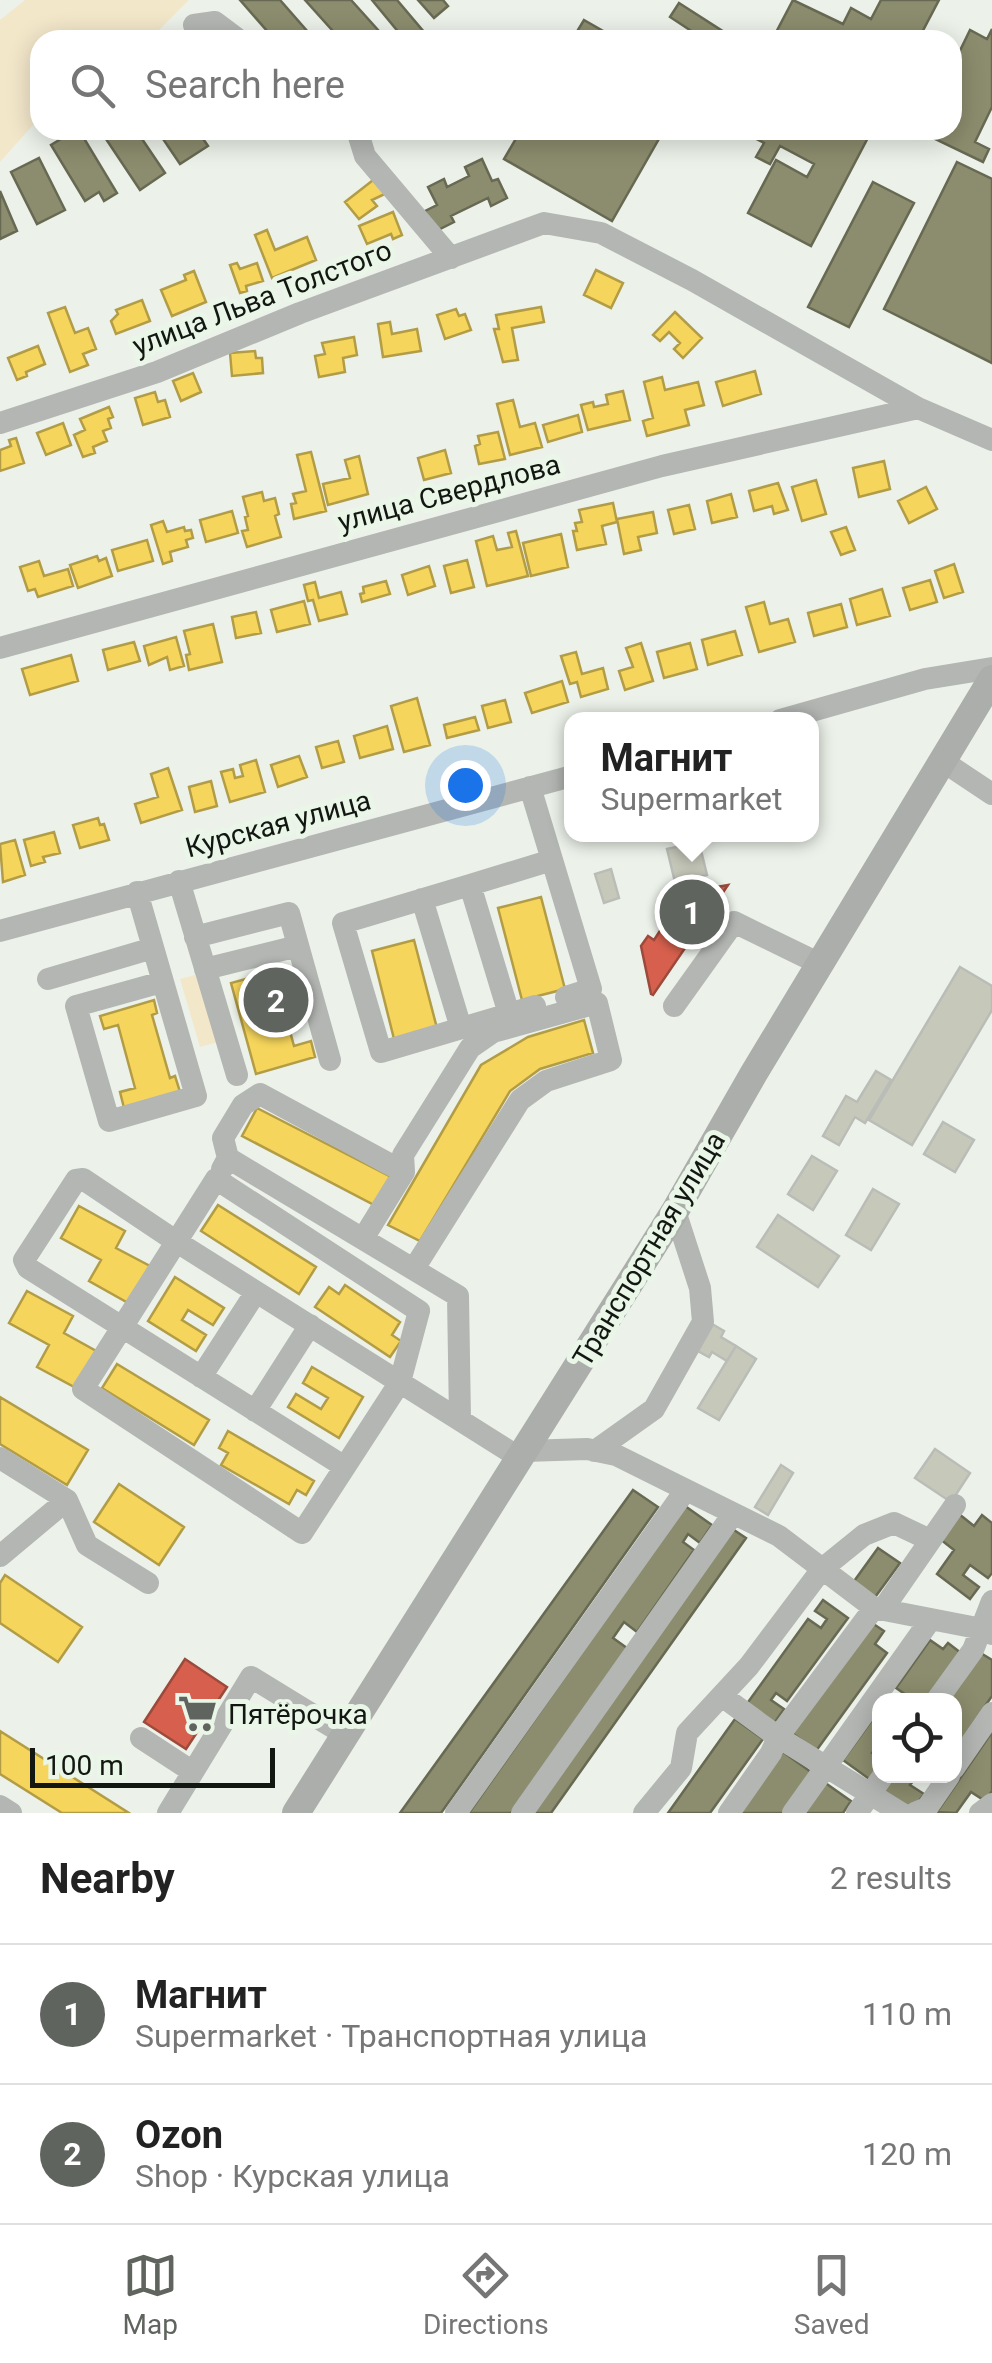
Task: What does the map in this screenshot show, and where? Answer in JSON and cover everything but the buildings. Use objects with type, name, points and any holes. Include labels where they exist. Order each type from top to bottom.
[{"type":"main road","name":"Транспортная улица","points":[[296,1813],[675,1211],[992,678]]},
{"type":"street","points":[[194,24],[215,22],[226,30]]},
{"type":"street","points":[[360,140],[366,156],[451,258]]},
{"type":"street","name":"улица Льва Толстого","points":[[0,424],[156,372],[300,313],[544,224],[601,233],[918,408]]},
{"type":"street","points":[[918,408],[992,440]]},
{"type":"street","name":"улица Свердлова","points":[[0,648],[662,466],[918,408]]},
{"type":"street","points":[[808,712],[925,679],[992,668]]},
{"type":"street","points":[[944,762],[992,794]]},
{"type":"street","name":"Курская улица","points":[[0,931],[564,778]]},
{"type":"street","points":[[530,787],[552,860],[590,989],[382,1052],[342,923],[552,860]]},
{"type":"street","points":[[179,881],[237,1075]]},
{"type":"street","points":[[470,885],[509,1014]]},
{"type":"street","points":[[137,892],[196,1096],[109,1120],[76,1006],[162,982]]},
{"type":"street","points":[[422,899],[462,1028]]},
{"type":"street","points":[[196,936],[289,912],[330,1060]]},
{"type":"street","points":[[674,1006],[734,922],[820,964]]},
{"type":"street","points":[[205,969],[298,946]]},
{"type":"street","points":[[48,979],[153,948]]},
{"type":"street","points":[[364,1238],[404,1172],[403,1155],[470,1048],[494,1032],[597,1003],[611,1060],[546,1080],[520,1100],[415,1267]]},
{"type":"street","points":[[216,1179],[419,1311],[400,1382],[302,1533],[83,1389],[228,1158],[223,1138],[243,1105],[260,1094],[404,1172]]},
{"type":"street","points":[[228,1158],[458,1296],[460,1420]]},
{"type":"street","points":[[345,1468],[28,1268],[24,1260],[76,1180],[82,1179],[460,1420],[523,1454],[595,1450],[616,1455],[779,1536],[878,1609],[987,1631]]},
{"type":"street","points":[[595,1450],[654,1408],[703,1322],[700,1288],[675,1211]]},
{"type":"street","points":[[201,1377],[256,1292]]},
{"type":"street","points":[[256,1411],[310,1325]]},
{"type":"street","points":[[0,1458],[68,1500],[86,1545],[148,1583]]},
{"type":"street","points":[[456,1813],[686,1491]]},
{"type":"street","points":[[0,1556],[68,1500]]},
{"type":"street","points":[[729,1813],[778,1737],[917,1564],[955,1505]]},
{"type":"street","points":[[522,1813],[733,1514]]},
{"type":"street","points":[[644,1813],[681,1768],[688,1733],[749,1666],[822,1569],[864,1535],[894,1523],[930,1540]]},
{"type":"street","points":[[942,1693],[987,1631],[992,1602]]},
{"type":"street","points":[[793,1813],[931,1619]]},
{"type":"street","points":[[168,1813],[251,1677],[344,1734]]},
{"type":"street","points":[[722,1696],[778,1737],[900,1813]]},
{"type":"street","points":[[962,1756],[992,1712]]},
{"type":"street","points":[[140,1738],[192,1772]]},
{"type":"street","points":[[915,1813],[927,1808],[944,1783]]},
{"type":"street","points":[[980,1813],[992,1804]]},
{"type":"street","points":[[0,1806],[11,1813]]},
{"type":"shaded area","points":[[25,0],[189,0],[159,30],[30,30],[30,128],[0,162],[0,20]]},
{"type":"shaded area","points":[[202,973],[222,1041],[200,1047],[180,979]]},
{"type":"place","name":"Магнит","points":[[692,912]]},
{"type":"place","name":"Ozon","points":[[276,1000]]},
{"type":"place","name":"Пятёрочка","points":[[198,1714]]}]
